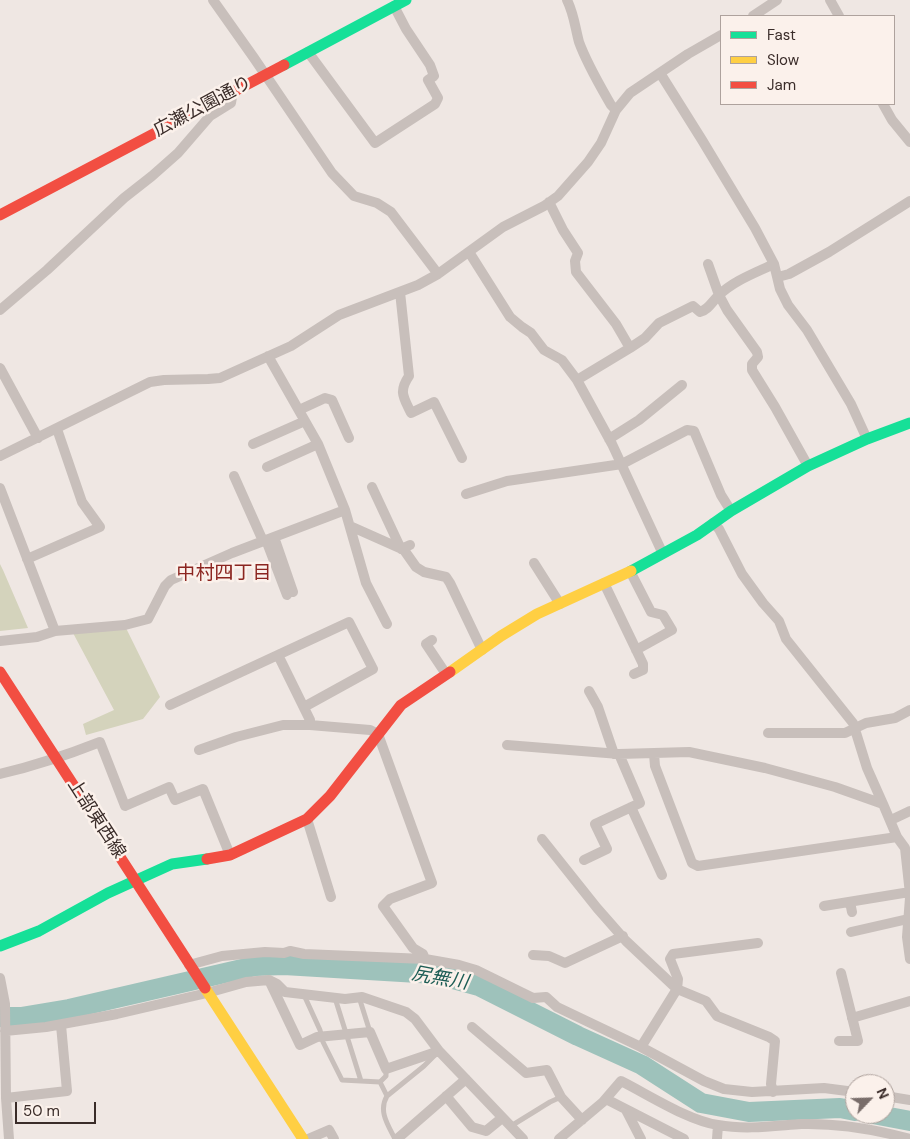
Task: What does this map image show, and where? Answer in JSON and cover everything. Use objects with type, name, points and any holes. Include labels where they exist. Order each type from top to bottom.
[{"type":"street","points":[[213,0],[332,173],[354,196],[377,203],[391,212],[438,274]]},
{"type":"street","name":"広瀬公園通り","points":[[0,215],[406,0]]},
{"type":"street","points":[[567,0],[575,18],[578,39],[586,61],[611,105],[616,110]]},
{"type":"street","points":[[754,15],[777,0]]},
{"type":"street","points":[[830,0],[838,15]]},
{"type":"street","points":[[308,52],[375,144],[435,104],[438,98],[428,80],[434,76],[430,65],[406,29],[394,6]]},
{"type":"street","points":[[0,456],[150,382],[220,378],[291,346],[339,315],[418,285],[438,274],[503,228],[558,196],[601,144],[616,110],[630,93],[688,54],[720,37]]},
{"type":"street","points":[[660,73],[755,228],[774,264],[780,289],[788,305],[812,338],[851,404],[867,439]]},
{"type":"street","points":[[0,310],[124,198],[178,153],[210,116],[231,103],[233,91]]},
{"type":"street","points":[[884,105],[892,120],[910,142]]},
{"type":"street","points":[[778,277],[789,274],[829,252],[910,201]]},
{"type":"street","points":[[549,202],[563,230],[578,253],[575,261],[576,272],[616,324],[630,348]]},
{"type":"street","points":[[469,252],[510,317],[531,333],[544,350],[562,360],[577,380],[622,464],[662,552]]},
{"type":"street","points":[[708,264],[726,310],[757,352],[758,357],[752,364],[752,370],[808,466]]},
{"type":"street","points":[[577,380],[645,338],[659,323],[693,306],[700,312],[704,311],[719,295],[741,280],[774,264]]},
{"type":"street","points":[[400,292],[409,376],[403,385],[404,397],[411,413],[434,402],[462,458]]},
{"type":"street","points":[[268,356],[318,444],[345,510],[366,583],[387,624]]},
{"type":"street","points":[[0,368],[38,438]]},
{"type":"street","points":[[609,439],[639,420],[682,385]]},
{"type":"street","points":[[299,410],[325,398],[332,400],[349,438]]},
{"type":"street","points":[[253,444],[305,421]]},
{"type":"street","points":[[0,946],[61,920],[108,894],[172,864],[230,855],[307,819],[330,796],[401,705],[501,636],[530,619],[630,571],[696,535],[731,511],[808,466],[867,439],[910,423]]},
{"type":"street","points":[[27,559],[100,527],[82,502],[57,429]]},
{"type":"street","points":[[466,494],[507,480],[622,464],[687,430],[694,431],[721,495],[731,511]]},
{"type":"street","points":[[267,467],[318,444]]},
{"type":"street","points":[[234,476],[268,539],[290,594]]},
{"type":"street","points":[[372,487],[406,547],[404,550],[416,567],[424,572],[446,577],[450,582],[482,650]]},
{"type":"street","points":[[0,488],[55,631]]},
{"type":"street","points":[[0,641],[37,637],[55,631],[125,625],[148,619],[165,586],[171,580],[232,553],[345,510]]},
{"type":"street","points":[[713,523],[719,529],[742,574],[779,621],[786,638],[852,723],[867,768],[897,837],[907,848],[910,893],[851,907],[824,906]]},
{"type":"street","points":[[350,526],[406,547]]},
{"type":"street","points":[[534,563],[560,604]]},
{"type":"street","points":[[630,571],[651,612],[663,615],[672,630],[636,650]]},
{"type":"street","points":[[604,583],[643,664],[643,670],[634,674]]},
{"type":"street","points":[[170,705],[349,622],[373,669],[304,707]]},
{"type":"street","points":[[432,640],[426,644],[446,674]]},
{"type":"street","points":[[278,655],[310,720],[310,725]]},
{"type":"street","name":"上部東西線","points":[[0,672],[206,990]]},
{"type":"street","points":[[584,860],[606,849],[595,824],[640,803],[598,707],[589,691]]},
{"type":"street","points":[[768,733],[845,733],[866,723],[895,718],[910,710]]},
{"type":"street","points":[[198,750],[236,737],[283,725],[310,725],[370,730],[378,734],[432,883],[390,899],[383,906],[413,948],[423,954],[425,960]]},
{"type":"street","points":[[0,774],[45,763],[56,757],[100,742],[125,806],[169,787],[175,800],[203,789],[230,855]]},
{"type":"street","points":[[507,745],[617,754],[689,752],[765,768],[835,787],[883,804]]},
{"type":"street","points":[[654,754],[655,766],[692,863],[698,866],[897,837]]},
{"type":"street","points":[[631,807],[662,875]]},
{"type":"street","points":[[891,820],[910,811]]},
{"type":"street","points":[[307,819],[331,897]]},
{"type":"street","points":[[542,839],[554,856],[623,936],[677,989],[706,1001],[717,1016],[775,1041],[771,1084],[773,1092]]},
{"type":"street","points":[[910,898],[907,937],[910,959]]},
{"type":"street","points":[[851,932],[908,919]]},
{"type":"street","points":[[533,955],[549,956],[565,963],[623,936]]},
{"type":"street","points":[[641,1047],[677,989],[678,979],[670,959],[673,954],[758,943]]},
{"type":"street","points":[[190,966],[222,956],[265,952],[284,953],[290,951],[304,954],[425,960],[459,964],[476,970],[533,998],[546,997],[557,1007],[608,1033],[641,1047],[704,1081],[724,1089],[752,1092],[824,1088],[845,1091]]},
{"type":"street","points":[[839,1041],[858,1041],[841,973]]},
{"type":"street","points":[[0,978],[5,1004],[6,1098],[4,1118],[9,1139]]},
{"type":"street","points":[[269,980],[300,1045],[322,1036],[370,1032],[386,1069],[439,1051]]},
{"type":"street","points":[[5,1029],[61,1024],[117,1014],[206,990],[246,982],[269,980],[277,984],[285,992],[359,998],[406,1012],[415,1018],[439,1051],[523,1139]]},
{"type":"street","points":[[206,990],[303,1139]]},
{"type":"street","points":[[852,1018],[910,1001]]},
{"type":"street","points":[[6,1098],[67,1091],[61,1024]]},
{"type":"street","points":[[472,1027],[526,1073],[547,1070],[561,1097],[582,1120]]},
{"type":"street","points":[[396,1139],[466,1080]]},
{"type":"street","points":[[559,1139],[606,1099],[621,1081],[704,1122],[718,1125],[766,1128],[802,1124],[847,1126],[884,1132],[910,1139]]},
{"type":"street","points":[[446,1096],[472,1127],[486,1131],[502,1118]]},
{"type":"street","points":[[895,1098],[910,1100]]},
{"type":"street","points":[[606,1099],[670,1135],[684,1139]]},
{"type":"street","points":[[626,1110],[641,1139]]},
{"type":"street","points":[[717,1139],[718,1125]]},
{"type":"street","points":[[765,1139],[766,1128]]},
{"type":"street","points":[[308,1139],[328,1130],[334,1139]]},
{"type":"lane","points":[[304,994],[342,1080],[380,1082],[386,1076],[386,1069]]},
{"type":"lane","points":[[335,997],[361,1081]]},
{"type":"lane","points":[[359,998],[370,1032]]},
{"type":"lane","points":[[396,1139],[384,1118],[384,1102],[388,1096],[439,1051]]},
{"type":"lane","points":[[380,1082],[388,1096]]},
{"type":"lane","points":[[511,1126],[561,1097]]},
{"type":"green space","points":[[0,564],[3,570],[28,628],[0,631]]},
{"type":"green space","points":[[126,628],[160,697],[143,719],[86,735],[83,724],[114,710],[73,633]]},
{"type":"waterway","name":"尻無川","points":[[0,1017],[21,1017],[69,1009],[255,966],[284,965],[435,974],[479,986],[578,1036],[642,1065],[701,1103],[749,1112],[845,1109]]},
{"type":"waterway","name":"尻無川","points":[[895,1118],[910,1121]]},
{"type":"traffic: fast","points":[[284,65],[406,0]]},
{"type":"traffic: fast","points":[[631,571],[697,535],[731,511],[808,466],[867,439],[910,423]]},
{"type":"traffic: fast","points":[[0,946],[39,931],[108,893],[172,864],[207,859]]},
{"type":"traffic: slow","points":[[450,672],[501,636],[537,614],[631,571]]},
{"type":"traffic: slow","points":[[205,988],[303,1139]]},
{"type":"traffic: jam","points":[[0,215],[284,65]]},
{"type":"traffic: jam","points":[[0,672],[205,988]]},
{"type":"traffic: jam","points":[[207,859],[230,855],[307,819],[330,796],[401,705],[450,672]]},
{"type":"district","name":"中村四丁目","points":[[224,574]]}]
